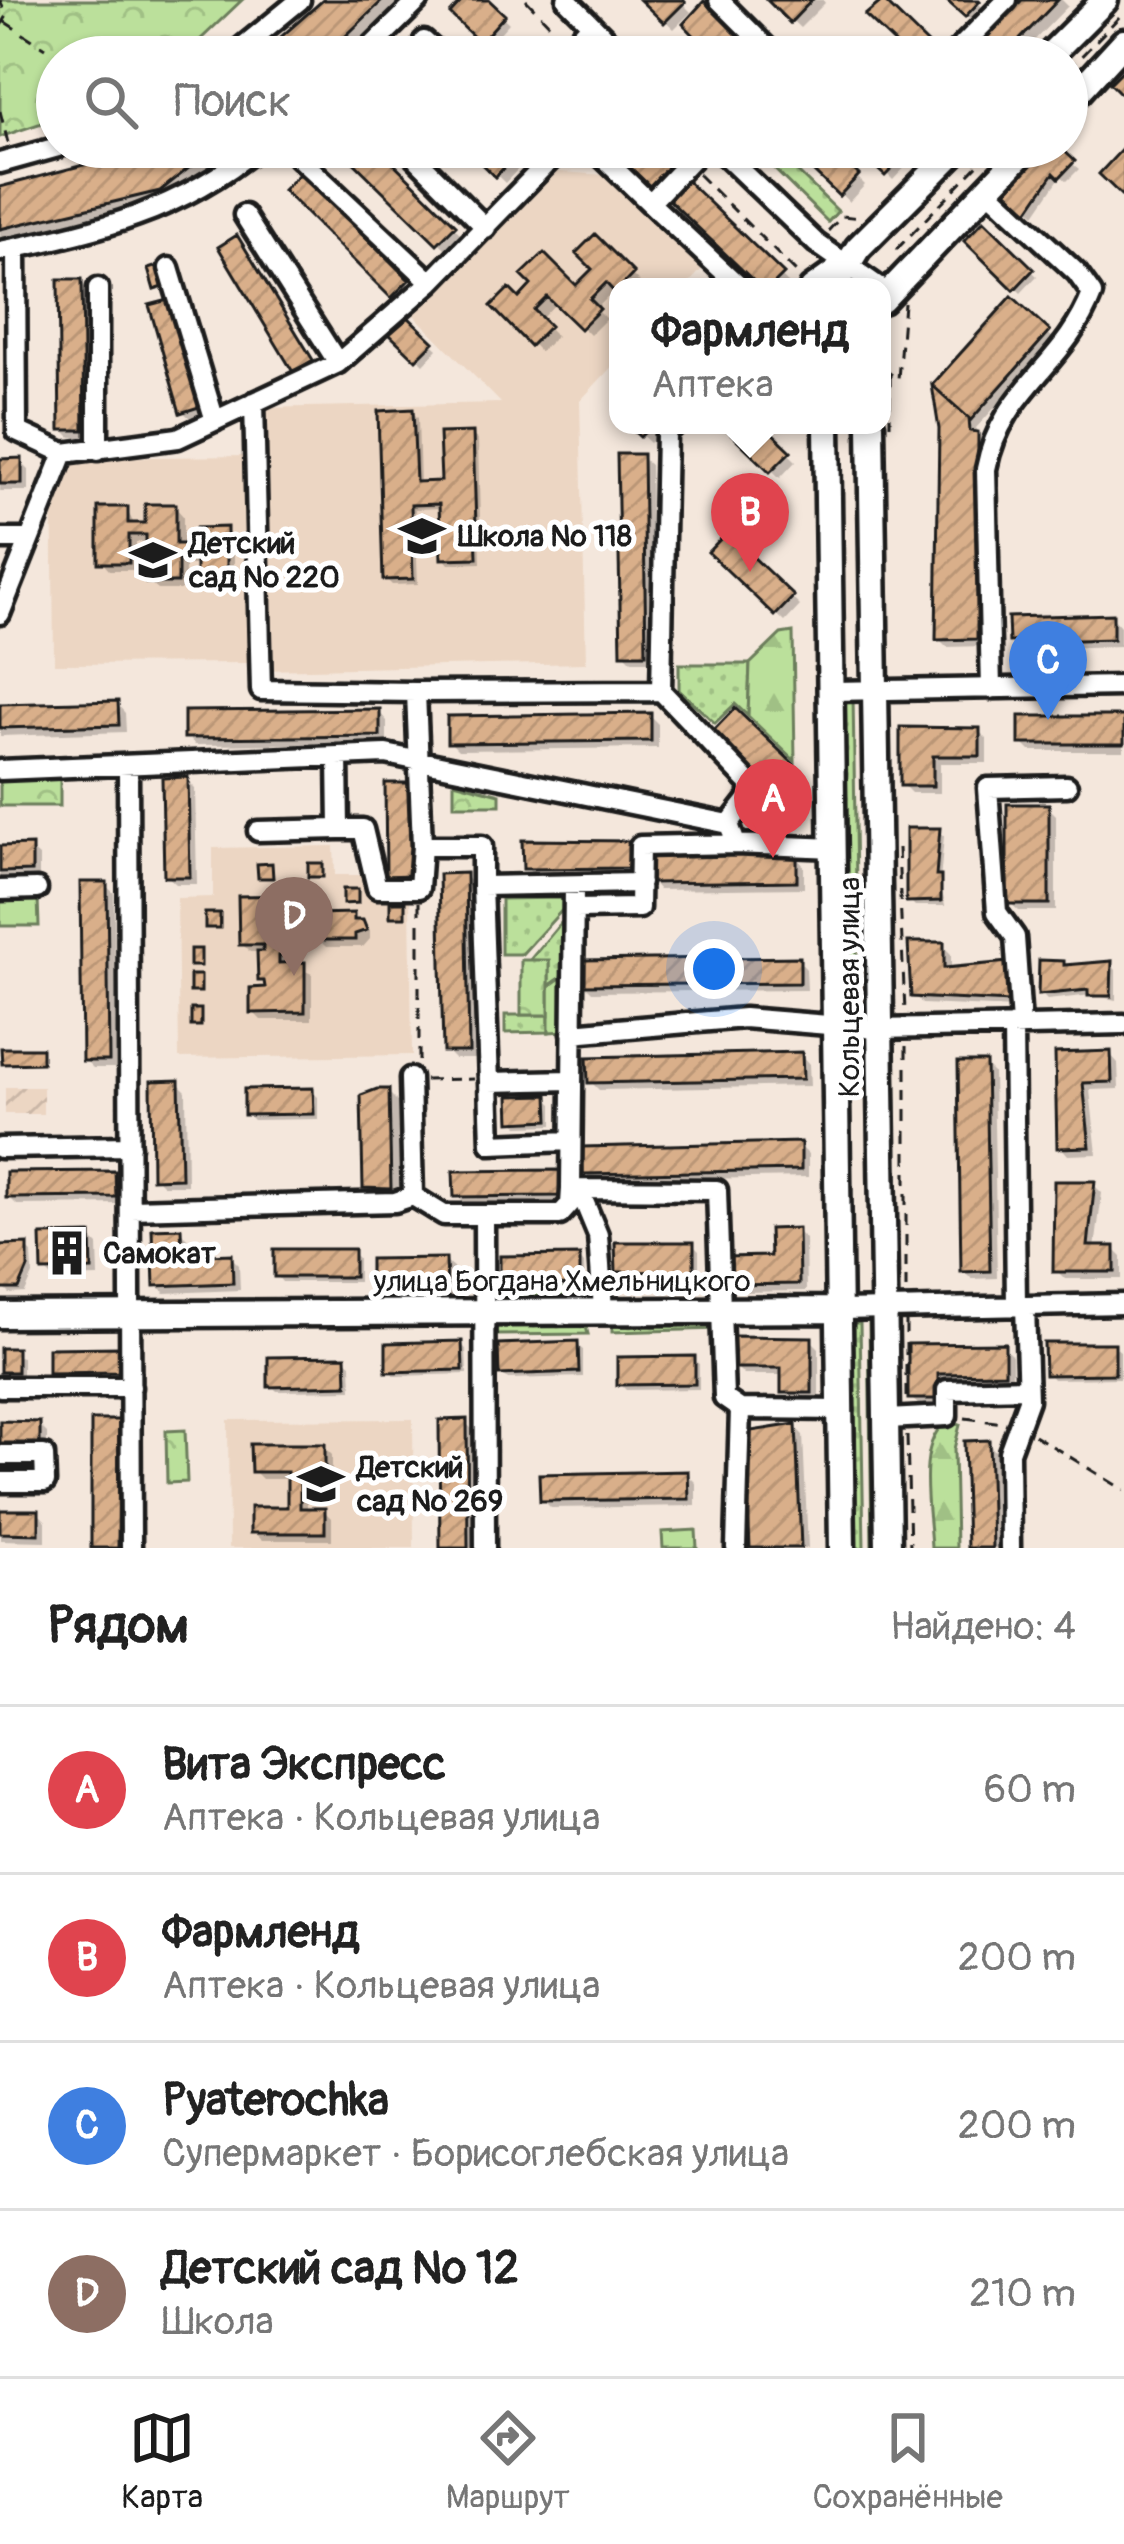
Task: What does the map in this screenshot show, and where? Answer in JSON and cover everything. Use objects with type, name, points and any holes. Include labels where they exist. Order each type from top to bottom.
[{"type":"main road","points":[[1069,36],[1105,0]]},
{"type":"main road","points":[[1088,82],[1124,43]]},
{"type":"main road","points":[[838,278],[845,262],[938,168]]},
{"type":"main road","points":[[891,283],[1008,168]]},
{"type":"main road","name":"Кольцевая улица","points":[[827,434],[842,1548]]},
{"type":"main road","name":"Кольцевая улица","points":[[872,434],[879,689],[878,1028],[896,1308],[897,1418],[888,1548]]},
{"type":"main road","name":"улица Богдана Хмельницкого","points":[[0,1316],[841,1310]]},
{"type":"street","points":[[256,36],[300,0]]},
{"type":"street","points":[[383,36],[418,0]]},
{"type":"street","points":[[567,0],[602,36]]},
{"type":"street","points":[[718,0],[755,36]]},
{"type":"street","points":[[971,36],[1006,0]]},
{"type":"street","points":[[581,36],[591,25]]},
{"type":"street","points":[[0,163],[36,153]]},
{"type":"street","points":[[227,168],[175,204],[94,232],[8,249],[8,431],[64,453],[178,438],[338,363],[486,228],[533,168]]},
{"type":"street","points":[[310,168],[431,282]]},
{"type":"street","points":[[426,168],[486,228]]},
{"type":"street","points":[[613,168],[730,278]]},
{"type":"street","points":[[650,203],[683,168]]},
{"type":"street","points":[[738,168],[816,244],[865,278]]},
{"type":"street","points":[[988,190],[1077,273],[1092,294],[1079,328],[1003,414],[991,439],[986,469],[991,689]]},
{"type":"street","points":[[244,214],[338,363]]},
{"type":"street","points":[[821,278],[845,262]]},
{"type":"street","points":[[169,268],[214,422]]},
{"type":"street","points":[[98,288],[98,450]]},
{"type":"street","points":[[254,402],[261,690],[661,691]]},
{"type":"street","points":[[666,434],[661,691],[750,784],[750,797],[729,824]]},
{"type":"street","points":[[0,614],[64,453]]},
{"type":"street","points":[[0,539],[29,539]]},
{"type":"street","points":[[832,691],[1124,686]]},
{"type":"street","points":[[258,831],[363,829],[377,888],[419,888],[422,846],[416,692]]},
{"type":"street","points":[[0,770],[338,756],[420,759],[729,824]]},
{"type":"street","points":[[338,756],[339,830]]},
{"type":"street","points":[[128,768],[130,1548]]},
{"type":"street","points":[[1010,1548],[1009,1453],[1027,1388],[1020,1306],[1015,937],[997,912],[988,788],[1066,786]]},
{"type":"street","points":[[729,824],[736,844]]},
{"type":"street","points":[[422,846],[482,846],[491,1144],[571,1142]]},
{"type":"street","points":[[575,909],[639,908],[640,846],[835,848]]},
{"type":"street","points":[[482,886],[640,884]]},
{"type":"street","points":[[574,885],[571,1142],[575,1189],[598,1235],[603,1310]]},
{"type":"street","points":[[0,890],[37,889]]},
{"type":"street","points":[[572,1033],[744,1018],[878,1028],[1124,1024]]},
{"type":"street","points":[[410,1078],[413,1196]]},
{"type":"street","points":[[489,1080],[572,1080]]},
{"type":"street","points":[[0,1148],[130,1146]]},
{"type":"street","points":[[131,1209],[395,1202],[413,1196],[444,1215],[560,1215],[575,1189]]},
{"type":"street","points":[[575,1189],[717,1190],[724,1398],[740,1408],[843,1410]]},
{"type":"street","points":[[484,1216],[485,1548]]},
{"type":"street","name":"улица Богдана Хмельницкого","points":[[841,1310],[1124,1304]]},
{"type":"street","points":[[0,1387],[131,1387]]},
{"type":"street","points":[[897,1418],[947,1416],[947,1390],[1027,1388]]},
{"type":"street","points":[[736,1548],[740,1408]]},
{"type":"street","points":[[0,1455],[44,1455],[45,1482],[0,1482]]},
{"type":"path","points":[[0,0],[5,22],[36,42]]},
{"type":"path","points":[[526,0],[554,36]]},
{"type":"path","points":[[1088,49],[1124,12]]},
{"type":"path","points":[[0,27],[5,22]]},
{"type":"path","points":[[0,111],[9,148],[0,150]]},
{"type":"path","points":[[691,168],[802,278]]},
{"type":"path","points":[[896,250],[974,168]]},
{"type":"path","points":[[891,375],[898,379]]},
{"type":"path","points":[[890,434],[890,446]]},
{"type":"path","points":[[898,847],[906,1028],[897,1418],[910,1548]]},
{"type":"path","points":[[419,888],[419,1074],[430,1083],[489,1080]]},
{"type":"path","points":[[947,1416],[1018,1426],[1124,1490]]},
{"type":"shaded area","name":"Школа № 118","points":[[546,171],[606,175],[704,267],[694,278],[609,278],[609,370],[580,401],[586,663],[264,670],[259,408],[501,403],[411,312]]},
{"type":"shaded area","name":"Детский сад № 220","points":[[253,456],[255,663],[54,664],[52,458]]},
{"type":"shaded area","points":[[334,846],[335,875],[368,875],[368,897],[410,897],[412,1055],[179,1058],[177,898],[213,897],[213,848]]},
{"type":"shaded area","points":[[5,1087],[43,1087],[43,1114],[5,1114]]},
{"type":"shaded area","name":"Детский сад № 269","points":[[413,1419],[414,1548],[229,1548],[228,1420]]},
{"type":"green space","points":[[0,0],[242,0],[204,36],[36,36],[36,125],[0,137]]},
{"type":"green space","points":[[773,168],[794,168],[838,211],[828,222]]},
{"type":"green space","points":[[793,632],[795,761],[748,716],[750,664],[781,634]]},
{"type":"green space","points":[[679,664],[750,664],[748,716],[735,704],[715,723],[679,690]]},
{"type":"green space","points":[[853,695],[858,1015],[846,1008],[842,701]]},
{"type":"green space","points":[[861,695],[867,698],[866,1016]]},
{"type":"green space","points":[[0,774],[60,774],[60,806],[0,806]]},
{"type":"green space","points":[[454,782],[500,794],[500,805],[454,805]]},
{"type":"green space","points":[[38,898],[39,926],[0,926],[0,899]]},
{"type":"green space","points":[[564,898],[564,908],[522,954],[501,954],[501,899]]},
{"type":"green space","points":[[565,918],[566,974],[549,986],[549,961],[530,960]]},
{"type":"green space","points":[[521,960],[549,960],[549,1015],[521,1015]]},
{"type":"green space","points":[[566,974],[567,1031],[549,1032],[549,986]]},
{"type":"green space","points":[[505,1015],[549,1015],[549,1032],[505,1033]]},
{"type":"green space","points":[[591,1289],[587,1300],[491,1301],[490,1290]]},
{"type":"green space","points":[[717,1318],[720,1329],[612,1332],[612,1323]]},
{"type":"green space","points":[[869,1322],[879,1322],[882,1548],[872,1548]]},
{"type":"green space","points":[[585,1323],[588,1334],[494,1335],[498,1324]]},
{"type":"green space","points":[[849,1323],[860,1323],[864,1548],[853,1548]]},
{"type":"green space","points":[[948,1421],[960,1425],[954,1449],[956,1548],[931,1548],[927,1461],[937,1431]]},
{"type":"green space","points":[[185,1430],[187,1482],[167,1483],[166,1431]]},
{"type":"green space","points":[[696,1530],[697,1548],[663,1548],[662,1532]]},
{"type":"building","points":[[323,0],[383,0],[346,36],[282,36]]},
{"type":"building","points":[[463,0],[489,0],[505,15],[486,36],[473,36],[450,14]]},
{"type":"building","points":[[640,0],[683,0],[685,2],[664,23]]},
{"type":"building","points":[[767,0],[812,0],[790,23]]},
{"type":"building","points":[[883,0],[920,36],[887,36],[865,15]]},
{"type":"building","points":[[946,0],[979,0],[980,1],[965,17]]},
{"type":"building","points":[[1022,0],[1058,0],[1023,36],[987,36]]},
{"type":"building","points":[[704,1],[738,36],[695,36],[683,24]]},
{"type":"building","points":[[1124,69],[1124,97],[1110,83]]},
{"type":"building","points":[[1124,147],[1124,193],[1122,196],[1099,174]]},
{"type":"building","points":[[72,168],[189,168],[160,191],[0,229],[0,187]]},
{"type":"building","points":[[359,168],[398,168],[456,225],[437,244]]},
{"type":"building","points":[[626,168],[668,168],[648,189]]},
{"type":"building","points":[[810,168],[852,168],[859,175],[839,196]]},
{"type":"building","points":[[1026,168],[1068,168],[1059,178],[1054,173],[1028,211],[1005,189]]},
{"type":"building","points":[[301,172],[409,280],[391,298],[283,190]]},
{"type":"building","points":[[683,177],[784,274],[751,278],[665,196]]},
{"type":"building","points":[[984,220],[1034,269],[1014,290],[964,241]]},
{"type":"building","points":[[595,234],[634,273],[629,278],[609,278],[609,286],[606,283],[590,299],[600,309],[580,329],[547,297],[534,310],[550,326],[530,346],[491,306],[509,288],[519,298],[531,285],[521,275],[544,253],[576,285],[592,269],[576,253]]},
{"type":"building","points":[[237,235],[313,360],[293,372],[218,247]]},
{"type":"building","points":[[161,265],[167,286],[154,290],[148,269]]},
{"type":"building","points":[[58,279],[82,279],[84,430],[60,430]]},
{"type":"building","points":[[1012,296],[1050,331],[971,420],[932,385]]},
{"type":"building","points":[[172,299],[202,406],[180,413],[149,305]]},
{"type":"building","points":[[407,316],[434,342],[416,360],[389,334]]},
{"type":"building","points":[[932,385],[969,419],[970,431],[978,432],[977,639],[936,640],[939,429]]},
{"type":"building","points":[[413,409],[416,482],[441,481],[439,433],[473,432],[477,558],[441,559],[439,504],[411,505],[413,579],[383,580],[378,411]]},
{"type":"building","points":[[731,434],[773,434],[791,451],[770,472]]},
{"type":"building","points":[[617,454],[643,454],[646,654],[621,654]]},
{"type":"building","points":[[22,458],[22,484],[0,484],[0,459]]},
{"type":"building","points":[[145,504],[176,504],[176,544],[196,544],[196,528],[227,527],[227,583],[196,583],[196,558],[178,558],[178,583],[146,583],[146,535],[129,535],[129,563],[98,563],[98,507],[128,507],[128,523],[145,523]]},
{"type":"building","points":[[727,532],[794,596],[775,616],[708,552]]},
{"type":"building","points":[[1113,614],[1113,639],[1009,642],[1008,617]]},
{"type":"building","points":[[118,701],[119,725],[0,728],[0,704]]},
{"type":"building","points":[[735,708],[802,772],[778,797],[711,733]]},
{"type":"building","points":[[380,709],[380,736],[184,738],[184,711]]},
{"type":"building","points":[[651,713],[651,741],[447,743],[447,716]]},
{"type":"building","points":[[1019,716],[1124,716],[1124,744],[1019,744]]},
{"type":"building","points":[[900,727],[980,728],[980,756],[933,756],[933,786],[900,786]]},
{"type":"building","points":[[188,777],[190,877],[164,877],[162,778]]},
{"type":"building","points":[[385,783],[409,783],[411,875],[386,876]]},
{"type":"building","points":[[1007,804],[1049,804],[1049,904],[1007,904]]},
{"type":"building","points":[[906,828],[940,828],[936,876],[941,876],[941,901],[906,902]]},
{"type":"building","points":[[522,840],[632,841],[633,868],[523,869]]},
{"type":"building","points":[[32,845],[32,871],[0,872],[0,846]]},
{"type":"building","points":[[797,854],[797,881],[648,883],[647,856]]},
{"type":"building","points":[[272,863],[273,878],[258,878],[257,864]]},
{"type":"building","points":[[308,863],[323,863],[323,877],[308,877]]},
{"type":"building","points":[[466,873],[469,1052],[443,1052],[439,874]]},
{"type":"building","points":[[80,882],[107,882],[109,1061],[82,1061]]},
{"type":"building","points":[[343,889],[358,889],[358,903],[343,904]]},
{"type":"building","points":[[294,895],[295,921],[313,920],[313,914],[354,913],[354,920],[363,920],[367,930],[355,934],[355,940],[314,940],[314,930],[293,934],[287,929],[287,956],[279,956],[279,963],[305,962],[305,1012],[250,1013],[250,988],[265,987],[264,981],[258,981],[257,951],[263,951],[263,945],[239,945],[238,896]]},
{"type":"building","points":[[390,902],[405,902],[405,917],[390,917]]},
{"type":"building","points":[[205,913],[220,913],[220,928],[205,928]]},
{"type":"building","points":[[908,942],[944,942],[944,968],[1009,962],[1009,1002],[911,997]]},
{"type":"building","points":[[190,949],[201,949],[201,966],[190,966]]},
{"type":"building","points":[[800,957],[800,983],[581,985],[581,960]]},
{"type":"building","points":[[1039,960],[1064,961],[1064,965],[1112,961],[1111,996],[1088,996],[1088,990],[1038,995]]},
{"type":"building","points":[[190,975],[201,975],[201,992],[190,992]]},
{"type":"building","points":[[191,1009],[201,1009],[201,1026],[191,1026]]},
{"type":"building","points":[[1,1048],[42,1048],[42,1063],[2,1064]]},
{"type":"building","points":[[1111,1051],[1112,1082],[1083,1083],[1090,1147],[1057,1148],[1055,1053]]},
{"type":"building","points":[[802,1052],[803,1079],[588,1083],[587,1057]]},
{"type":"building","points":[[958,1062],[986,1062],[990,1271],[961,1272]]},
{"type":"building","points":[[179,1080],[181,1178],[152,1179],[151,1081]]},
{"type":"building","points":[[313,1088],[314,1114],[244,1115],[244,1089]]},
{"type":"building","points":[[389,1089],[391,1189],[363,1188],[361,1095]]},
{"type":"building","points":[[548,1095],[549,1120],[510,1122],[509,1096]]},
{"type":"building","points":[[801,1142],[801,1170],[583,1174],[582,1147]]},
{"type":"building","points":[[560,1170],[561,1196],[454,1197],[453,1171]]},
{"type":"building","points":[[115,1171],[116,1197],[6,1198],[6,1172]]},
{"type":"building","points":[[1054,1181],[1095,1181],[1088,1246],[1115,1246],[1115,1272],[1053,1272]]},
{"type":"building","points":[[181,1228],[182,1256],[232,1254],[233,1283],[154,1286],[152,1229]]},
{"type":"building","points":[[798,1228],[799,1284],[724,1285],[724,1257],[770,1256],[769,1229]]},
{"type":"building","name":"Самокат","points":[[91,1234],[92,1270],[42,1271],[41,1235]]},
{"type":"building","points":[[615,1242],[694,1242],[694,1271],[616,1272]]},
{"type":"building","points":[[28,1244],[28,1268],[19,1289],[1,1289],[0,1245]]},
{"type":"building","points":[[274,1249],[354,1249],[354,1277],[274,1277]]},
{"type":"building","points":[[580,1255],[580,1285],[500,1286],[500,1256]]},
{"type":"building","points":[[446,1258],[447,1292],[370,1292],[370,1259]]},
{"type":"building","points":[[733,1336],[812,1337],[812,1393],[781,1393],[781,1368],[733,1368]]},
{"type":"building","points":[[462,1341],[463,1370],[386,1372],[386,1343]]},
{"type":"building","points":[[578,1341],[579,1372],[499,1375],[498,1344]]},
{"type":"building","points":[[1005,1343],[1005,1373],[938,1374],[938,1399],[908,1399],[908,1344]]},
{"type":"building","points":[[1044,1343],[1115,1343],[1115,1374],[1045,1375]]},
{"type":"building","points":[[121,1347],[121,1372],[48,1373],[48,1348]]},
{"type":"building","points":[[0,1348],[17,1348],[17,1372],[0,1372]]},
{"type":"building","points":[[346,1356],[347,1385],[268,1387],[268,1357]]},
{"type":"building","points":[[695,1356],[695,1384],[617,1385],[617,1357]]},
{"type":"building","points":[[467,1419],[468,1548],[440,1548],[439,1420]]},
{"type":"building","points":[[91,1420],[119,1420],[118,1548],[91,1548]]},
{"type":"building","points":[[0,1421],[40,1422],[40,1445],[0,1445]]},
{"type":"building","points":[[796,1424],[801,1548],[750,1548],[745,1432]]},
{"type":"building","points":[[989,1440],[992,1548],[967,1548],[964,1441]]},
{"type":"building","points":[[250,1444],[325,1444],[325,1472],[300,1472],[300,1508],[325,1508],[325,1533],[250,1533],[250,1507],[287,1507],[287,1472],[251,1472]]},
{"type":"building","points":[[688,1471],[689,1499],[540,1501],[539,1474]]},
{"type":"building","points":[[0,1510],[39,1510],[39,1534],[0,1533]]},
{"type":"place","name":"Школа № 118","points":[[422,536]]},
{"type":"place","name":"Детский сад № 220","points":[[153,560]]},
{"type":"place","name":"Фармленд","points":[[750,572]]},
{"type":"place","name":"Pyaterochka","points":[[1048,720]]},
{"type":"place","name":"Вита Экспресс","points":[[773,858]]},
{"type":"place","name":"Детский сад № 12","points":[[294,976]]},
{"type":"place","name":"Самокат","points":[[67,1253]]},
{"type":"place","name":"Детский сад № 269","points":[[321,1484]]}]
